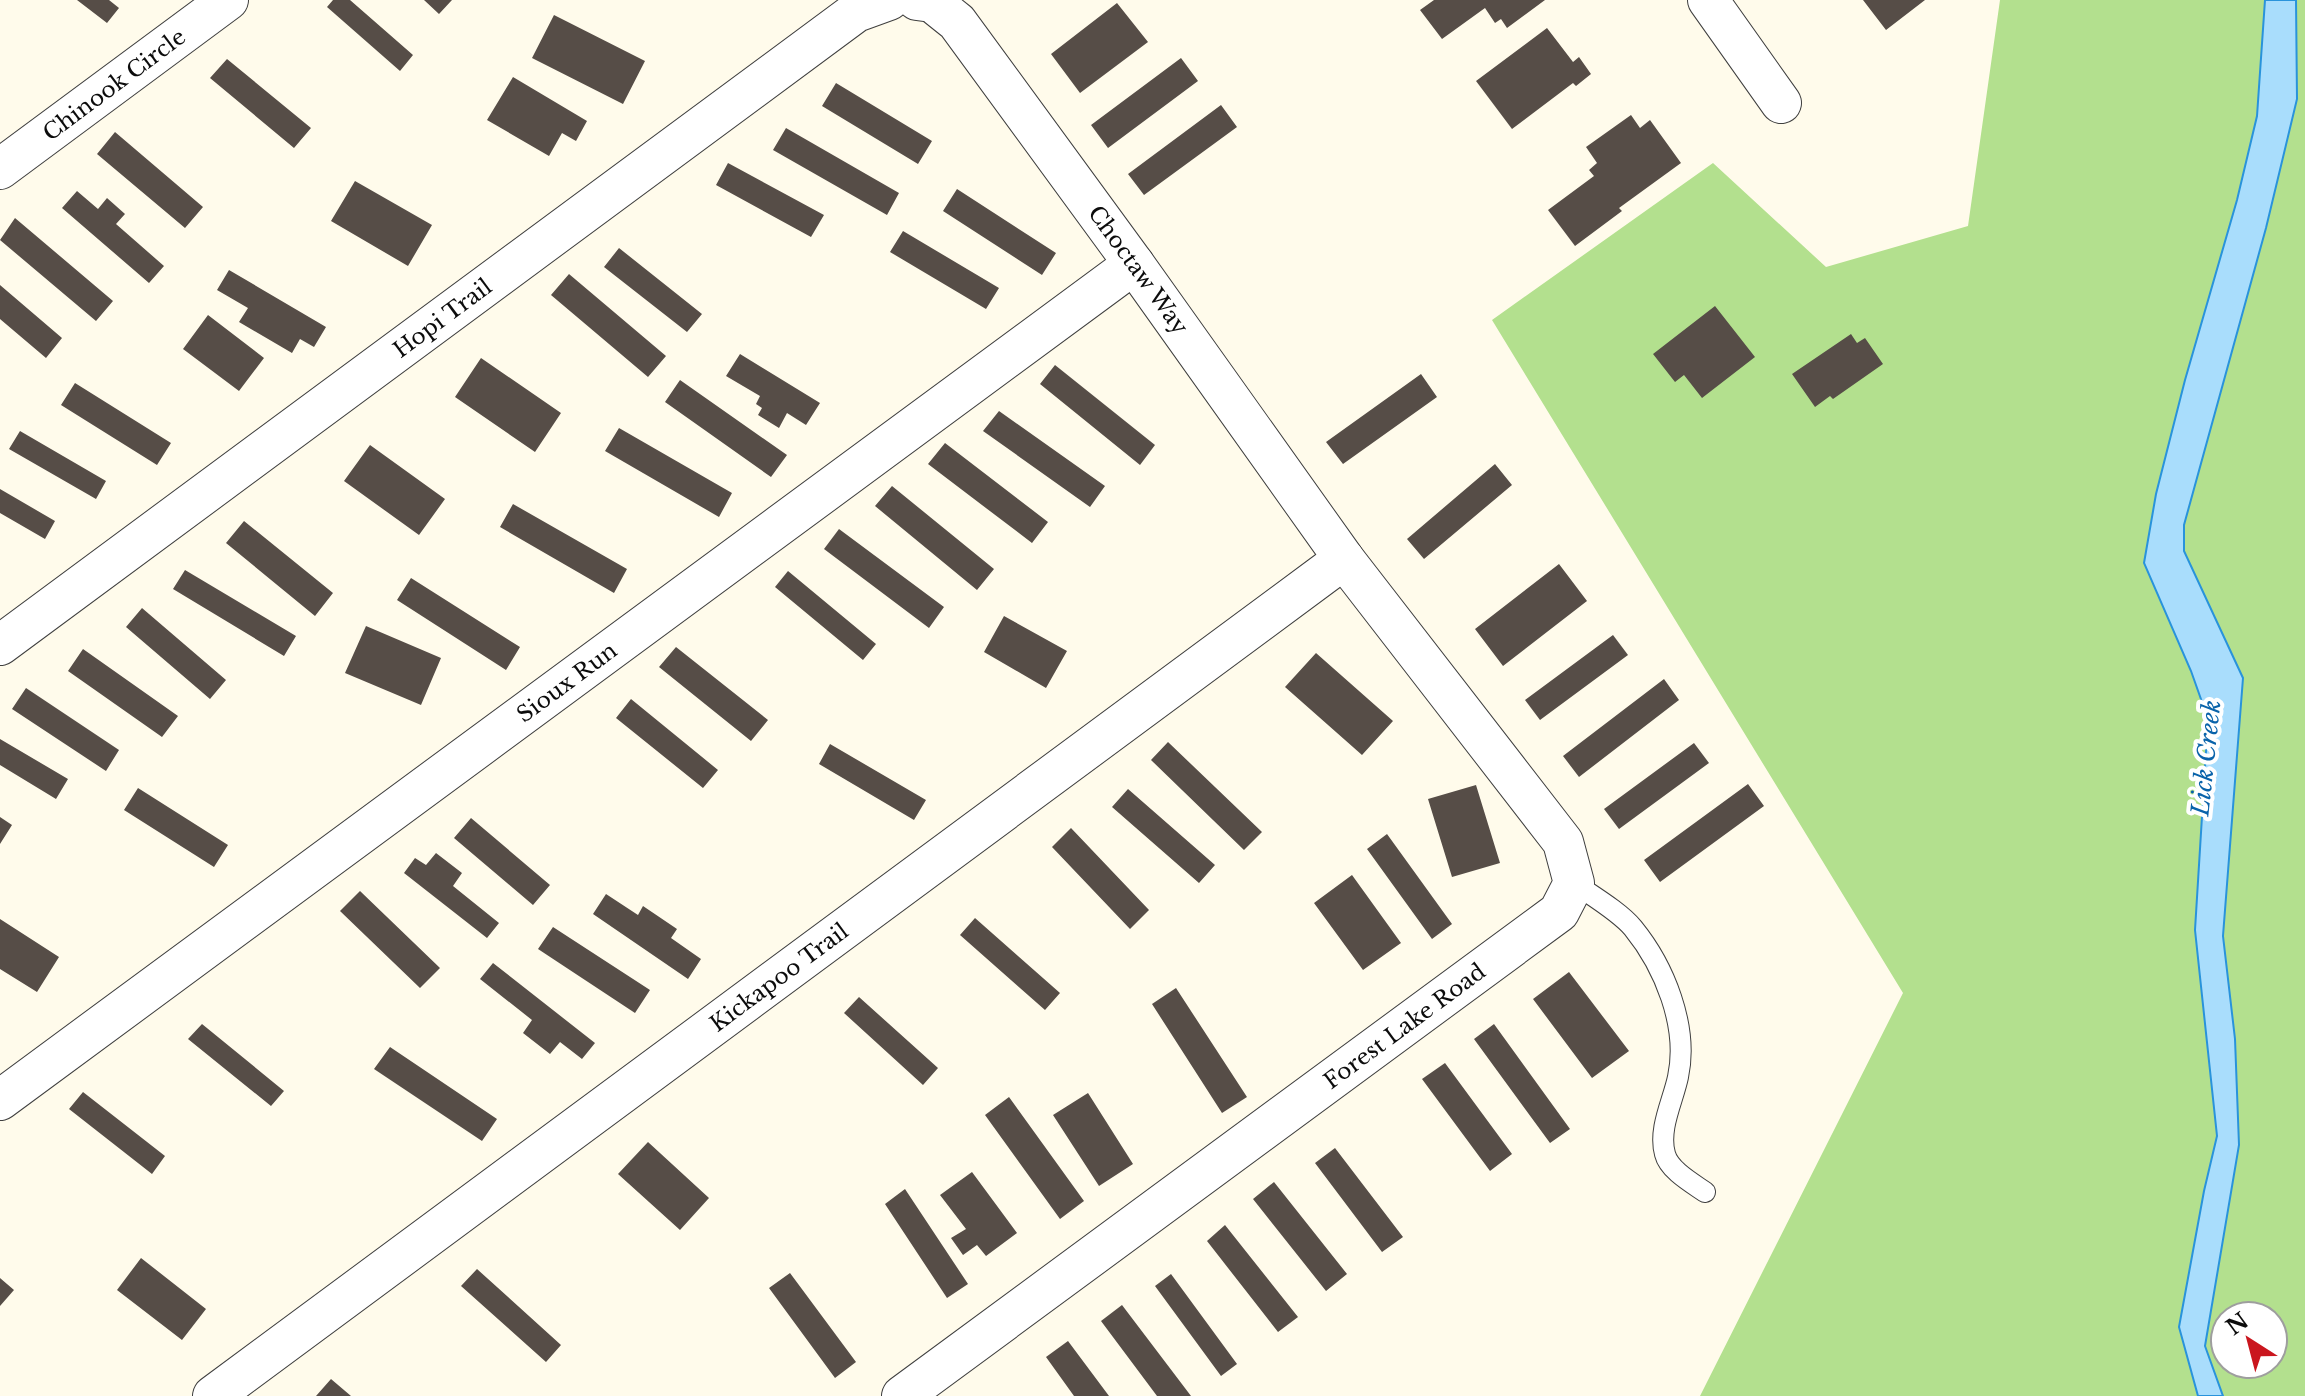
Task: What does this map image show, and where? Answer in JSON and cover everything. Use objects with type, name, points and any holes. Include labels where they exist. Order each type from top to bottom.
[{"type":"street","name":"Chinook Circle","points":[[0,169],[228,0]]},
{"type":"street","name":"Hopi Trail","points":[[0,645],[856,12],[889,0]]},
{"type":"street","name":"Choctaw Way","points":[[917,0],[932,2],[957,22],[1344,559]]},
{"type":"street","points":[[1708,0],[1781,103]]},
{"type":"street","name":"Sioux Run","points":[[0,1100],[1134,264]]},
{"type":"street","points":[[1344,559],[1563,842],[1574,883]]},
{"type":"street","name":"Kickapoo Trail","points":[[213,1396],[1344,559]]},
{"type":"street","name":"Forest Lake Road","points":[[902,1396],[1559,912],[1574,883]]},
{"type":"lane","points":[[1574,883],[1632,926],[1665,980],[1679,1021],[1680,1073],[1662,1136],[1665,1158],[1705,1192]]},
{"type":"green space","points":[[2000,0],[2305,0],[2305,1396],[1700,1396],[1903,993],[1492,320],[1713,163],[1826,267],[1968,226]]},
{"type":"water","name":"Lick Creek","points":[[2265,0],[2296,0],[2297,99],[2266,228],[2184,525],[2184,551],[2243,678],[2223,936],[2235,1039],[2239,1145],[2213,1300],[2209,1300],[2205,1346],[2209,1357],[2209,1380],[2217,1380],[2223,1396],[2198,1396],[2179,1327],[2217,1136],[2195,930],[2208,719],[2191,671],[2144,563],[2156,494],[2257,116]]},
{"type":"building","points":[[77,0],[109,0],[119,8],[107,23]]},
{"type":"building","points":[[333,0],[350,0],[413,55],[400,71],[327,7]]},
{"type":"building","points":[[424,0],[452,0],[439,14]]},
{"type":"building","points":[[1434,0],[1545,0],[1507,28],[1501,19],[1495,23],[1485,8],[1442,39],[1420,10]]},
{"type":"building","points":[[1863,0],[1925,0],[1886,30]]},
{"type":"building","points":[[1117,3],[1148,42],[1080,93],[1051,54]]},
{"type":"building","points":[[554,15],[645,61],[623,104],[532,58]]},
{"type":"building","points":[[1547,28],[1573,62],[1579,57],[1591,74],[1576,86],[1573,83],[1512,129],[1476,81]]},
{"type":"building","points":[[1181,58],[1198,81],[1108,148],[1091,125]]},
{"type":"building","points":[[227,59],[311,128],[294,148],[210,78]]},
{"type":"building","points":[[513,77],[587,121],[576,141],[562,133],[549,156],[487,120]]},
{"type":"building","points":[[836,83],[932,141],[918,164],[822,106]]},
{"type":"building","points":[[1221,105],[1237,127],[1144,195],[1128,174]]},
{"type":"building","points":[[1631,115],[1640,128],[1650,120],[1681,163],[1619,208],[1622,211],[1575,246],[1548,210],[1594,176],[1589,170],[1597,163],[1586,147]]},
{"type":"building","points":[[786,128],[899,193],[887,215],[773,150]]},
{"type":"building","points":[[115,132],[203,207],[185,228],[97,154]]},
{"type":"building","points":[[728,163],[824,215],[811,237],[716,185]]},
{"type":"building","points":[[355,181],[432,225],[408,266],[331,221]]},
{"type":"building","points":[[957,189],[1056,253],[1042,275],[943,211]]},
{"type":"building","points":[[77,191],[98,209],[107,198],[125,214],[116,224],[164,266],[149,283],[62,208]]},
{"type":"building","points":[[15,218],[113,301],[96,321],[0,240]]},
{"type":"building","points":[[903,231],[999,288],[986,309],[890,252]]},
{"type":"building","points":[[619,248],[702,314],[687,332],[604,267]]},
{"type":"building","points":[[229,270],[326,327],[314,347],[300,339],[292,353],[239,322],[248,308],[217,290]]},
{"type":"building","points":[[569,274],[666,356],[648,377],[551,295]]},
{"type":"building","points":[[0,285],[62,338],[46,358],[0,319]]},
{"type":"building","points":[[1715,306],[1755,357],[1702,398],[1684,375],[1675,382],[1653,354]]},
{"type":"building","points":[[208,315],[264,358],[239,391],[183,349]]},
{"type":"building","points":[[1851,334],[1857,343],[1865,338],[1883,364],[1833,399],[1830,396],[1815,407],[1792,374]]},
{"type":"building","points":[[740,354],[820,403],[806,425],[787,413],[779,428],[758,415],[762,408],[756,404],[760,396],[726,376]]},
{"type":"building","points":[[481,358],[561,413],[535,452],[455,397]]},
{"type":"building","points":[[1055,365],[1155,445],[1140,465],[1040,384]]},
{"type":"building","points":[[1421,374],[1437,397],[1343,464],[1326,442]]},
{"type":"building","points":[[680,380],[787,455],[771,477],[665,402]]},
{"type":"building","points":[[75,383],[171,443],[157,465],[61,405]]},
{"type":"building","points":[[999,411],[1105,486],[1090,507],[983,431]]},
{"type":"building","points":[[619,428],[732,493],[719,517],[605,451]]},
{"type":"building","points":[[20,431],[106,481],[96,499],[9,449]]},
{"type":"building","points":[[945,443],[1048,522],[1032,543],[928,464]]},
{"type":"building","points":[[370,445],[445,499],[419,535],[344,481]]},
{"type":"building","points":[[1495,464],[1512,485],[1424,559],[1407,539]]},
{"type":"building","points":[[892,486],[994,569],[977,590],[875,506]]},
{"type":"building","points":[[0,489],[55,521],[45,539],[0,513]]},
{"type":"building","points":[[513,504],[627,569],[614,593],[500,527]]},
{"type":"building","points":[[244,521],[333,593],[315,616],[226,543]]},
{"type":"building","points":[[839,529],[944,607],[929,628],[824,549]]},
{"type":"building","points":[[1559,564],[1587,601],[1503,666],[1475,629]]},
{"type":"building","points":[[185,570],[296,636],[284,656],[173,589]]},
{"type":"building","points":[[788,571],[876,644],[863,660],[775,587]]},
{"type":"building","points":[[411,578],[520,647],[506,670],[397,600]]},
{"type":"building","points":[[142,608],[226,680],[210,699],[126,627]]},
{"type":"building","points":[[1004,616],[1067,651],[1046,688],[984,652]]},
{"type":"building","points":[[366,626],[441,658],[421,705],[345,673]]},
{"type":"building","points":[[1613,635],[1628,655],[1540,720],[1525,700]]},
{"type":"building","points":[[676,647],[768,720],[751,741],[659,667]]},
{"type":"building","points":[[83,649],[178,716],[162,737],[68,671]]},
{"type":"building","points":[[1316,653],[1393,721],[1362,755],[1285,687]]},
{"type":"building","points":[[1664,679],[1679,700],[1579,777],[1563,756]]},
{"type":"building","points":[[26,688],[119,750],[106,771],[12,709]]},
{"type":"building","points":[[631,699],[718,770],[703,788],[616,718]]},
{"type":"building","points":[[0,739],[68,779],[56,799],[0,765]]},
{"type":"building","points":[[1168,742],[1262,832],[1244,850],[1151,760]]},
{"type":"building","points":[[1694,743],[1709,763],[1619,829],[1604,809]]},
{"type":"building","points":[[830,744],[926,800],[914,820],[819,764]]},
{"type":"building","points":[[1748,784],[1764,806],[1660,882],[1644,860]]},
{"type":"building","points":[[1476,785],[1500,863],[1452,877],[1428,799]]},
{"type":"building","points":[[138,788],[228,845],[214,867],[124,810]]},
{"type":"building","points":[[1128,789],[1215,865],[1199,883],[1112,807]]},
{"type":"building","points":[[0,817],[12,825],[0,844]]},
{"type":"building","points":[[471,818],[550,885],[533,905],[454,838]]},
{"type":"building","points":[[1071,828],[1149,910],[1130,929],[1052,847]]},
{"type":"building","points":[[1387,834],[1452,924],[1432,939],[1367,849]]},
{"type":"building","points":[[436,853],[462,873],[453,886],[499,923],[487,938],[404,873],[415,858],[426,865]]},
{"type":"building","points":[[1352,875],[1401,943],[1363,970],[1314,903]]},
{"type":"building","points":[[360,891],[440,968],[420,988],[340,911]]},
{"type":"building","points":[[606,894],[638,915],[643,906],[677,929],[671,938],[701,959],[688,979],[593,914]]},
{"type":"building","points":[[975,918],[1060,993],[1045,1010],[960,935]]},
{"type":"building","points":[[0,919],[59,957],[37,992],[0,969]]},
{"type":"building","points":[[553,927],[650,990],[635,1013],[538,949]]},
{"type":"building","points":[[493,963],[595,1043],[582,1059],[560,1042],[550,1054],[523,1033],[532,1020],[480,979]]},
{"type":"building","points":[[1569,972],[1629,1051],[1592,1078],[1533,999]]},
{"type":"building","points":[[1176,988],[1247,1097],[1222,1113],[1152,1004]]},
{"type":"building","points":[[859,997],[938,1068],[923,1085],[844,1013]]},
{"type":"building","points":[[202,1024],[284,1091],[271,1106],[188,1039]]},
{"type":"building","points":[[1494,1024],[1570,1129],[1550,1143],[1474,1039]]},
{"type":"building","points":[[390,1047],[497,1119],[482,1141],[374,1069]]},
{"type":"building","points":[[1445,1063],[1512,1154],[1490,1171],[1422,1079]]},
{"type":"building","points":[[83,1092],[165,1156],[152,1174],[69,1109]]},
{"type":"building","points":[[1088,1093],[1133,1164],[1099,1186],[1053,1115]]},
{"type":"building","points":[[1009,1097],[1084,1201],[1060,1219],[985,1115]]},
{"type":"building","points":[[648,1142],[709,1198],[680,1230],[618,1174]]},
{"type":"building","points":[[1335,1148],[1403,1237],[1382,1252],[1315,1163]]},
{"type":"building","points":[[972,1172],[1017,1233],[986,1256],[977,1245],[963,1255],[951,1238],[966,1229],[940,1195]]},
{"type":"building","points":[[1274,1182],[1347,1274],[1326,1291],[1253,1199]]},
{"type":"building","points":[[905,1189],[968,1284],[947,1298],[885,1204]]},
{"type":"building","points":[[1225,1225],[1298,1317],[1278,1332],[1207,1241]]},
{"type":"building","points":[[141,1258],[206,1309],[182,1340],[117,1290]]},
{"type":"building","points":[[477,1269],[561,1345],[546,1362],[461,1286]]},
{"type":"building","points":[[790,1273],[856,1362],[835,1378],[769,1288]]},
{"type":"building","points":[[1171,1274],[1237,1364],[1221,1376],[1155,1286]]},
{"type":"building","points":[[0,1278],[14,1290],[0,1306]]},
{"type":"building","points":[[1122,1305],[1191,1396],[1157,1396],[1101,1321]]},
{"type":"building","points":[[1068,1341],[1109,1396],[1074,1396],[1046,1357]]},
{"type":"building","points":[[331,1379],[351,1396],[316,1396]]}]
